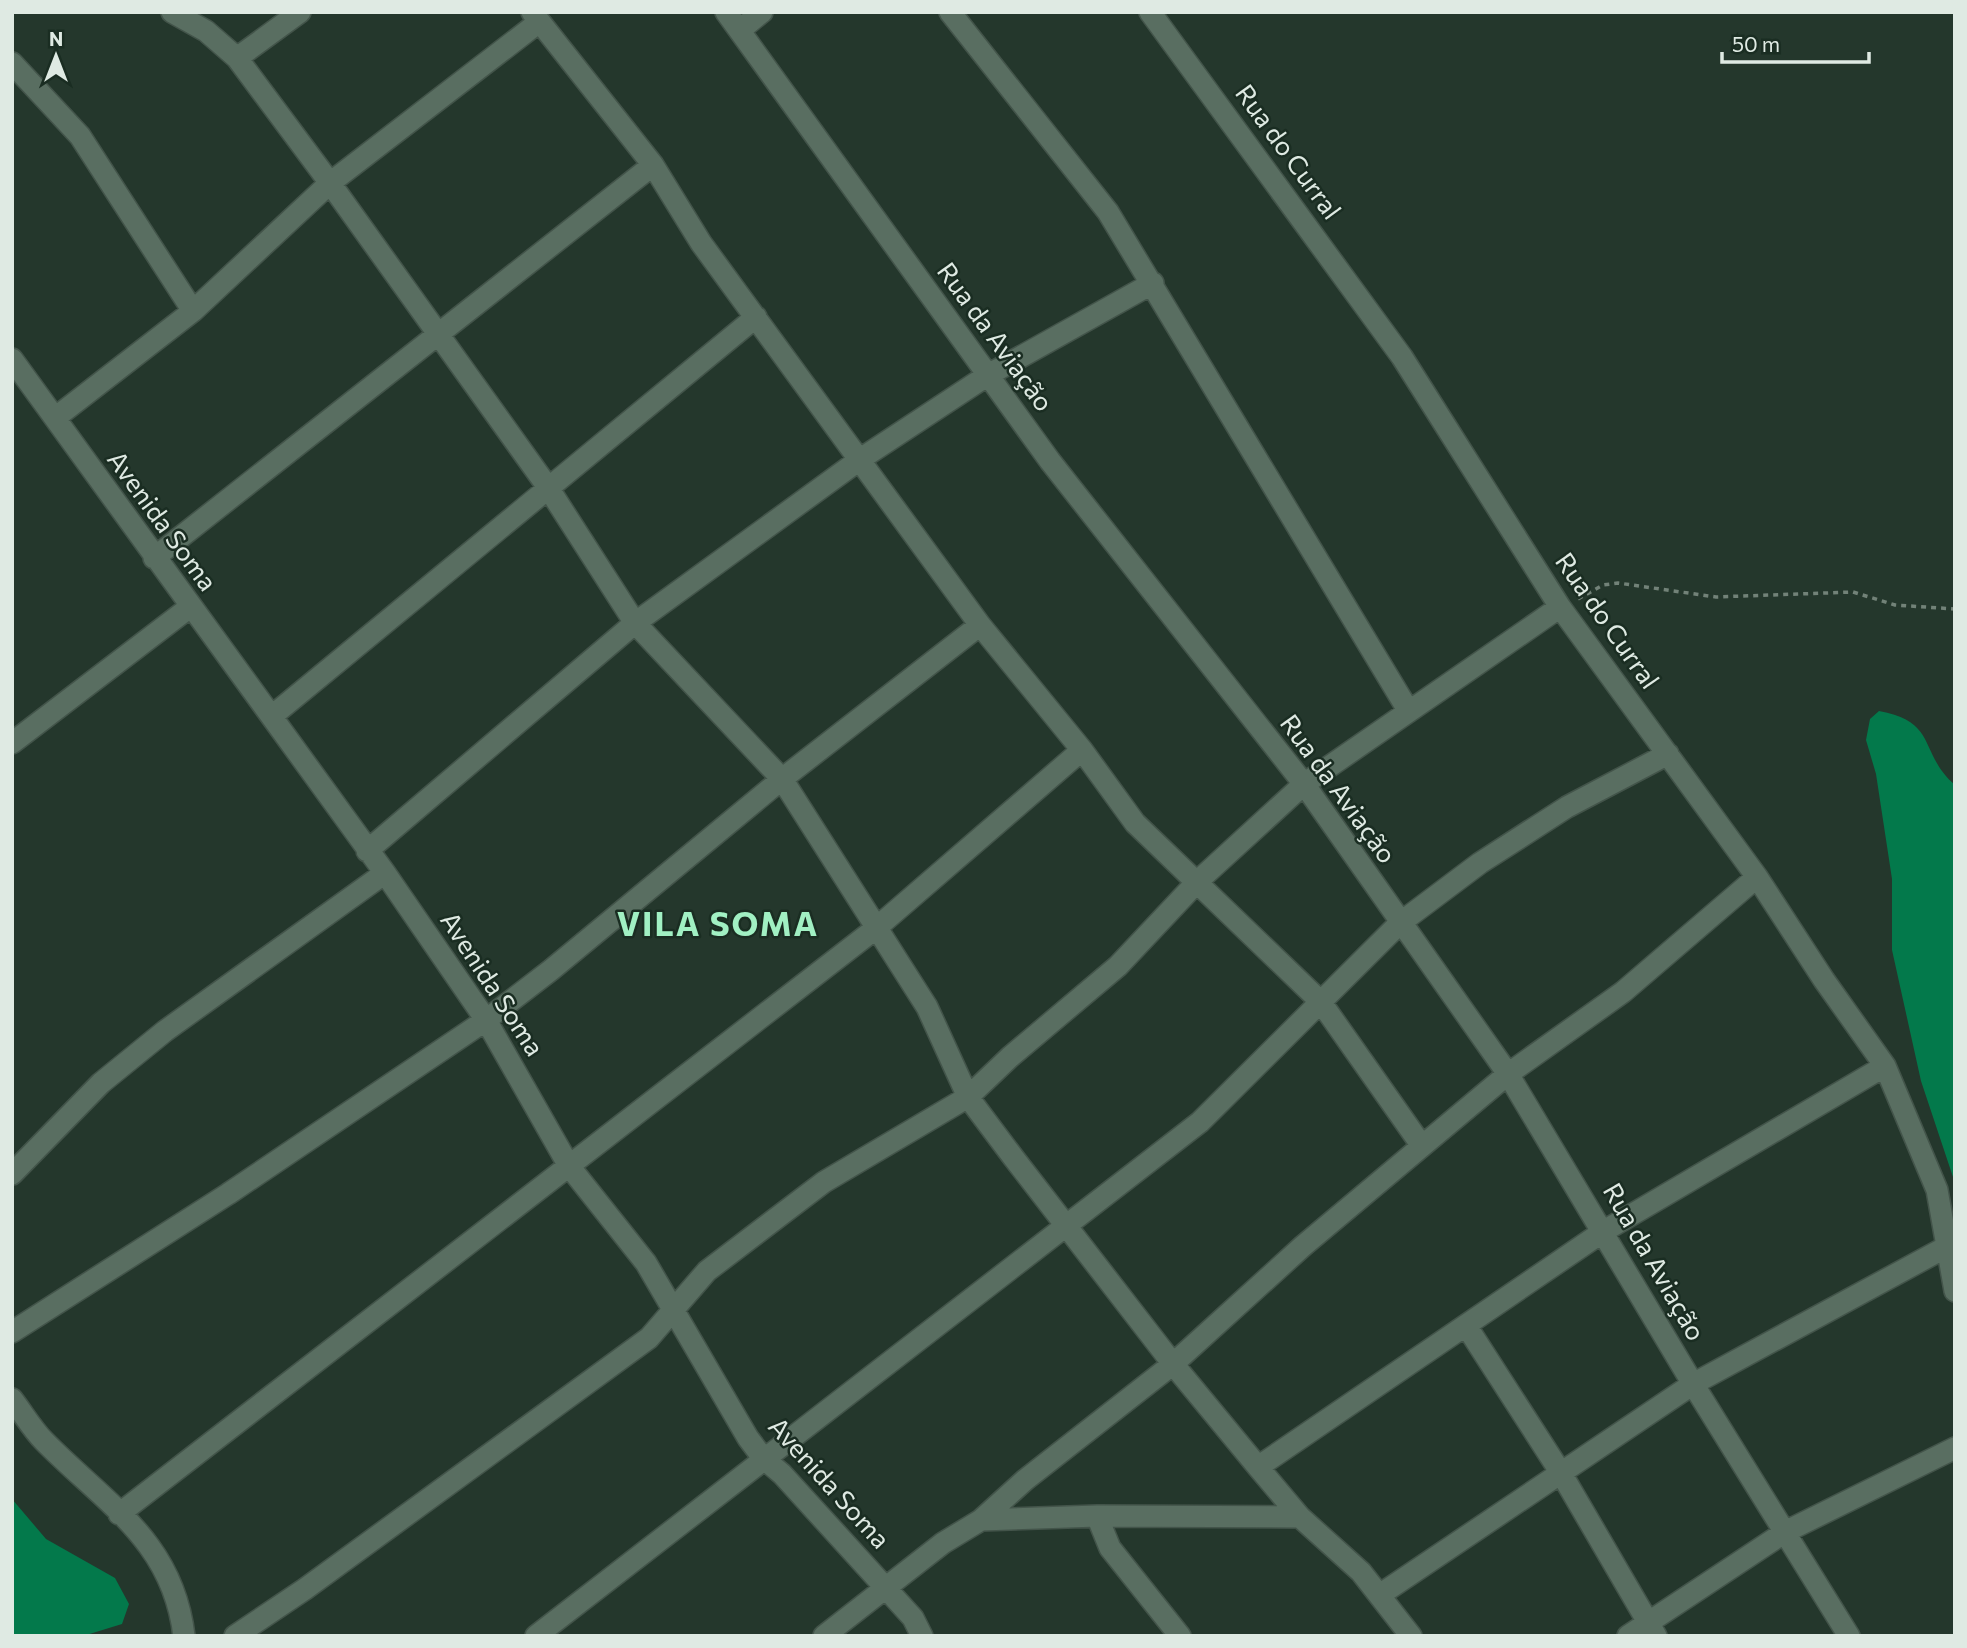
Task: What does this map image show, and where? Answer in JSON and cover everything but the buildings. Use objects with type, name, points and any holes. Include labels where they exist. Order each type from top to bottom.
[{"type":"street","points":[[172,12],[206,31],[237,58],[547,486],[635,623],[782,779],[927,1007],[968,1097],[1173,1364],[1300,1517],[1381,1594],[1411,1636]]},
{"type":"street","points":[[237,58],[300,12]]},
{"type":"street","name":"Rua da Aviação","points":[[726,12],[1050,461],[1304,784],[1508,1074],[1693,1384],[1849,1636]]},
{"type":"street","points":[[740,30],[762,12]]},
{"type":"street","points":[[950,12],[1108,212],[1408,710]]},
{"type":"street","name":"Rua do Curral","points":[[1150,12],[1402,357],[1560,607],[1757,877],[1824,980],[1885,1066],[1937,1190],[1955,1291]]},
{"type":"street","points":[[55,418],[193,311],[330,183],[536,17],[653,165],[701,243],[862,458],[981,625],[1082,750],[1135,823],[1320,1001],[1422,1146]]},
{"type":"street","points":[[12,63],[80,136],[193,311]]},
{"type":"street","points":[[154,558],[653,165]]},
{"type":"street","points":[[367,850],[635,623],[862,458],[988,375],[1153,283]]},
{"type":"street","points":[[272,716],[547,486],[757,317]]},
{"type":"street","name":"Avenida Soma","points":[[12,359],[385,873],[486,1020],[569,1166],[646,1263],[763,1458],[782,1474],[913,1618],[922,1636]]},
{"type":"street","points":[[12,743],[190,607]]},
{"type":"street","points":[[235,1636],[305,1589],[649,1338],[707,1271],[824,1182],[968,1097],[1010,1057],[1118,966],[1198,881],[1304,784],[1560,607]]},
{"type":"street","points":[[12,1332],[228,1194],[486,1020],[782,779],[981,625]]},
{"type":"street","points":[[120,1514],[875,929],[1082,750]]},
{"type":"street","points":[[536,1636],[1200,1122],[1400,923],[1480,863],[1567,807],[1668,754]]},
{"type":"street","points":[[12,1174],[101,1083],[165,1031],[385,873]]},
{"type":"street","points":[[824,1636],[943,1543],[981,1520],[1025,1480],[1173,1364],[1303,1246],[1508,1074],[1623,992],[1757,877]]},
{"type":"street","points":[[1258,1467],[1467,1327],[1604,1231],[1885,1066]]},
{"type":"street","points":[[1381,1594],[1693,1384],[1948,1246]]},
{"type":"street","points":[[1467,1327],[1560,1473],[1651,1629]]},
{"type":"street","points":[[12,1399],[42,1439],[147,1541],[170,1578],[184,1636]]},
{"type":"street","points":[[1628,1636],[1651,1629],[1785,1532],[1955,1448]]},
{"type":"street","points":[[981,1520],[1097,1516],[1300,1517]]},
{"type":"street","points":[[1097,1516],[1111,1548],[1180,1636]]},
{"type":"path","points":[[1560,607],[1603,585],[1618,583],[1716,597],[1853,592],[1895,605],[1955,609]]},
{"type":"green space","points":[[1879,711],[1898,716],[1920,731],[1936,761],[1955,785],[1955,1183],[1921,1081],[1892,950],[1892,879],[1876,774],[1866,740],[1870,719]]},
{"type":"green space","points":[[12,1499],[46,1539],[115,1578],[129,1604],[122,1624],[83,1636],[12,1636]]},
{"type":"district","name":"VILA SOMA","points":[[718,924]]}]
